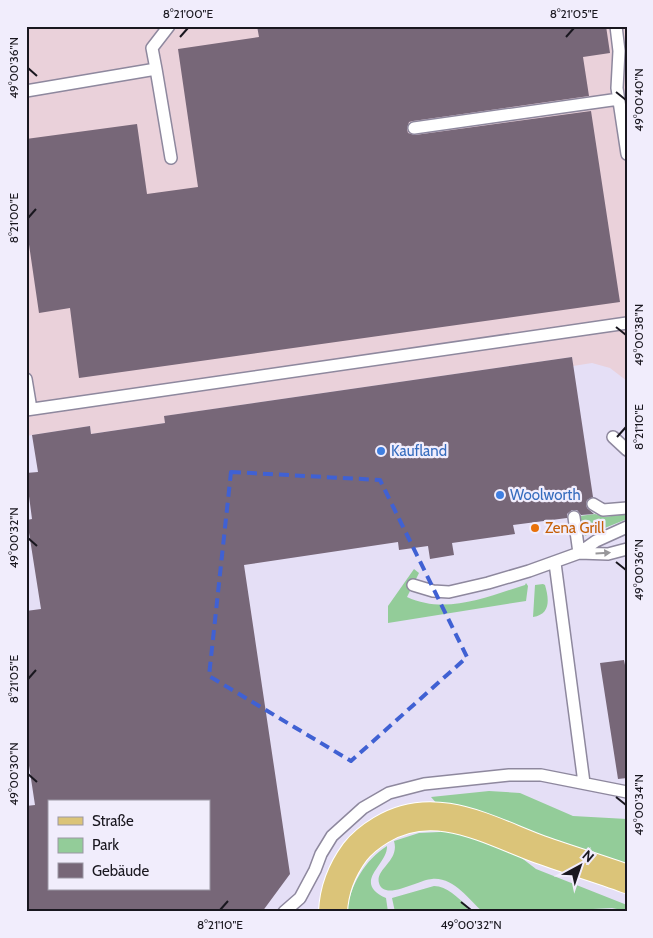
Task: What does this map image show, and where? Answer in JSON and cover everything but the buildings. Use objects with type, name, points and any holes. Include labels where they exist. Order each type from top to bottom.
[{"type":"main road","points":[[333,912],[338,882],[347,863],[360,846],[374,834],[391,824],[413,817],[438,816],[482,826],[537,848],[627,878]]},
{"type":"main road","points":[[537,848],[592,880],[627,894]]},
{"type":"lane","points":[[169,26],[152,48],[171,158]]},
{"type":"lane","points":[[616,26],[619,51],[617,88],[627,154]]},
{"type":"lane","points":[[26,91],[156,69]]},
{"type":"lane","points":[[414,128],[619,99]]},
{"type":"lane","points":[[26,380],[29,410],[627,323]]},
{"type":"lane","points":[[613,437],[627,450]]},
{"type":"lane","points":[[593,504],[603,510],[627,508]]},
{"type":"lane","points":[[574,516],[579,553]]},
{"type":"lane","points":[[413,585],[433,591],[449,592],[529,571],[579,553],[596,541],[627,527]]},
{"type":"lane","points":[[579,553],[608,554],[627,549]]},
{"type":"lane","points":[[555,562],[584,783]]},
{"type":"lane","points":[[284,912],[300,898],[321,854],[332,836],[363,808],[389,793],[424,784],[509,774],[541,775],[627,792]]},
{"type":"highlighted area","points":[[231,472],[380,480],[467,657],[351,761],[209,676]]},
{"type":"shaded area","points":[[26,26],[627,26],[627,381],[610,368],[592,363],[573,366],[572,357],[165,416],[165,423],[91,434],[90,426],[26,436]]},
{"type":"green space","points":[[595,514],[604,517],[627,514],[627,519],[585,536],[580,516]]},
{"type":"green space","points":[[414,569],[419,573],[407,597],[422,602],[451,604],[466,602],[481,599],[525,585],[526,583],[528,586],[526,601],[388,623],[388,606]]},
{"type":"green space","points":[[535,585],[545,585],[548,600],[546,609],[543,613],[533,617]]},
{"type":"green space","points":[[489,791],[520,793],[573,816],[627,819],[627,871],[438,805],[431,797]]},
{"type":"green space","points":[[440,828],[460,831],[519,856],[536,869],[627,905],[627,911],[612,908],[536,912],[483,912],[454,885],[440,879],[426,880],[395,890],[382,888],[379,878],[394,854],[394,841],[419,833],[440,832]]},
{"type":"green space","points":[[387,846],[386,853],[371,880],[376,892],[386,898],[388,912],[347,912],[351,892],[360,874],[372,858]]},
{"type":"green space","points":[[434,886],[452,893],[467,906],[468,912],[395,912],[392,898]]},
{"type":"place","name":"Kaufland","points":[[381,451]]},
{"type":"place","name":"Woolworth","points":[[500,495]]},
{"type":"place","name":"Zena Grill","points":[[535,528]]}]
